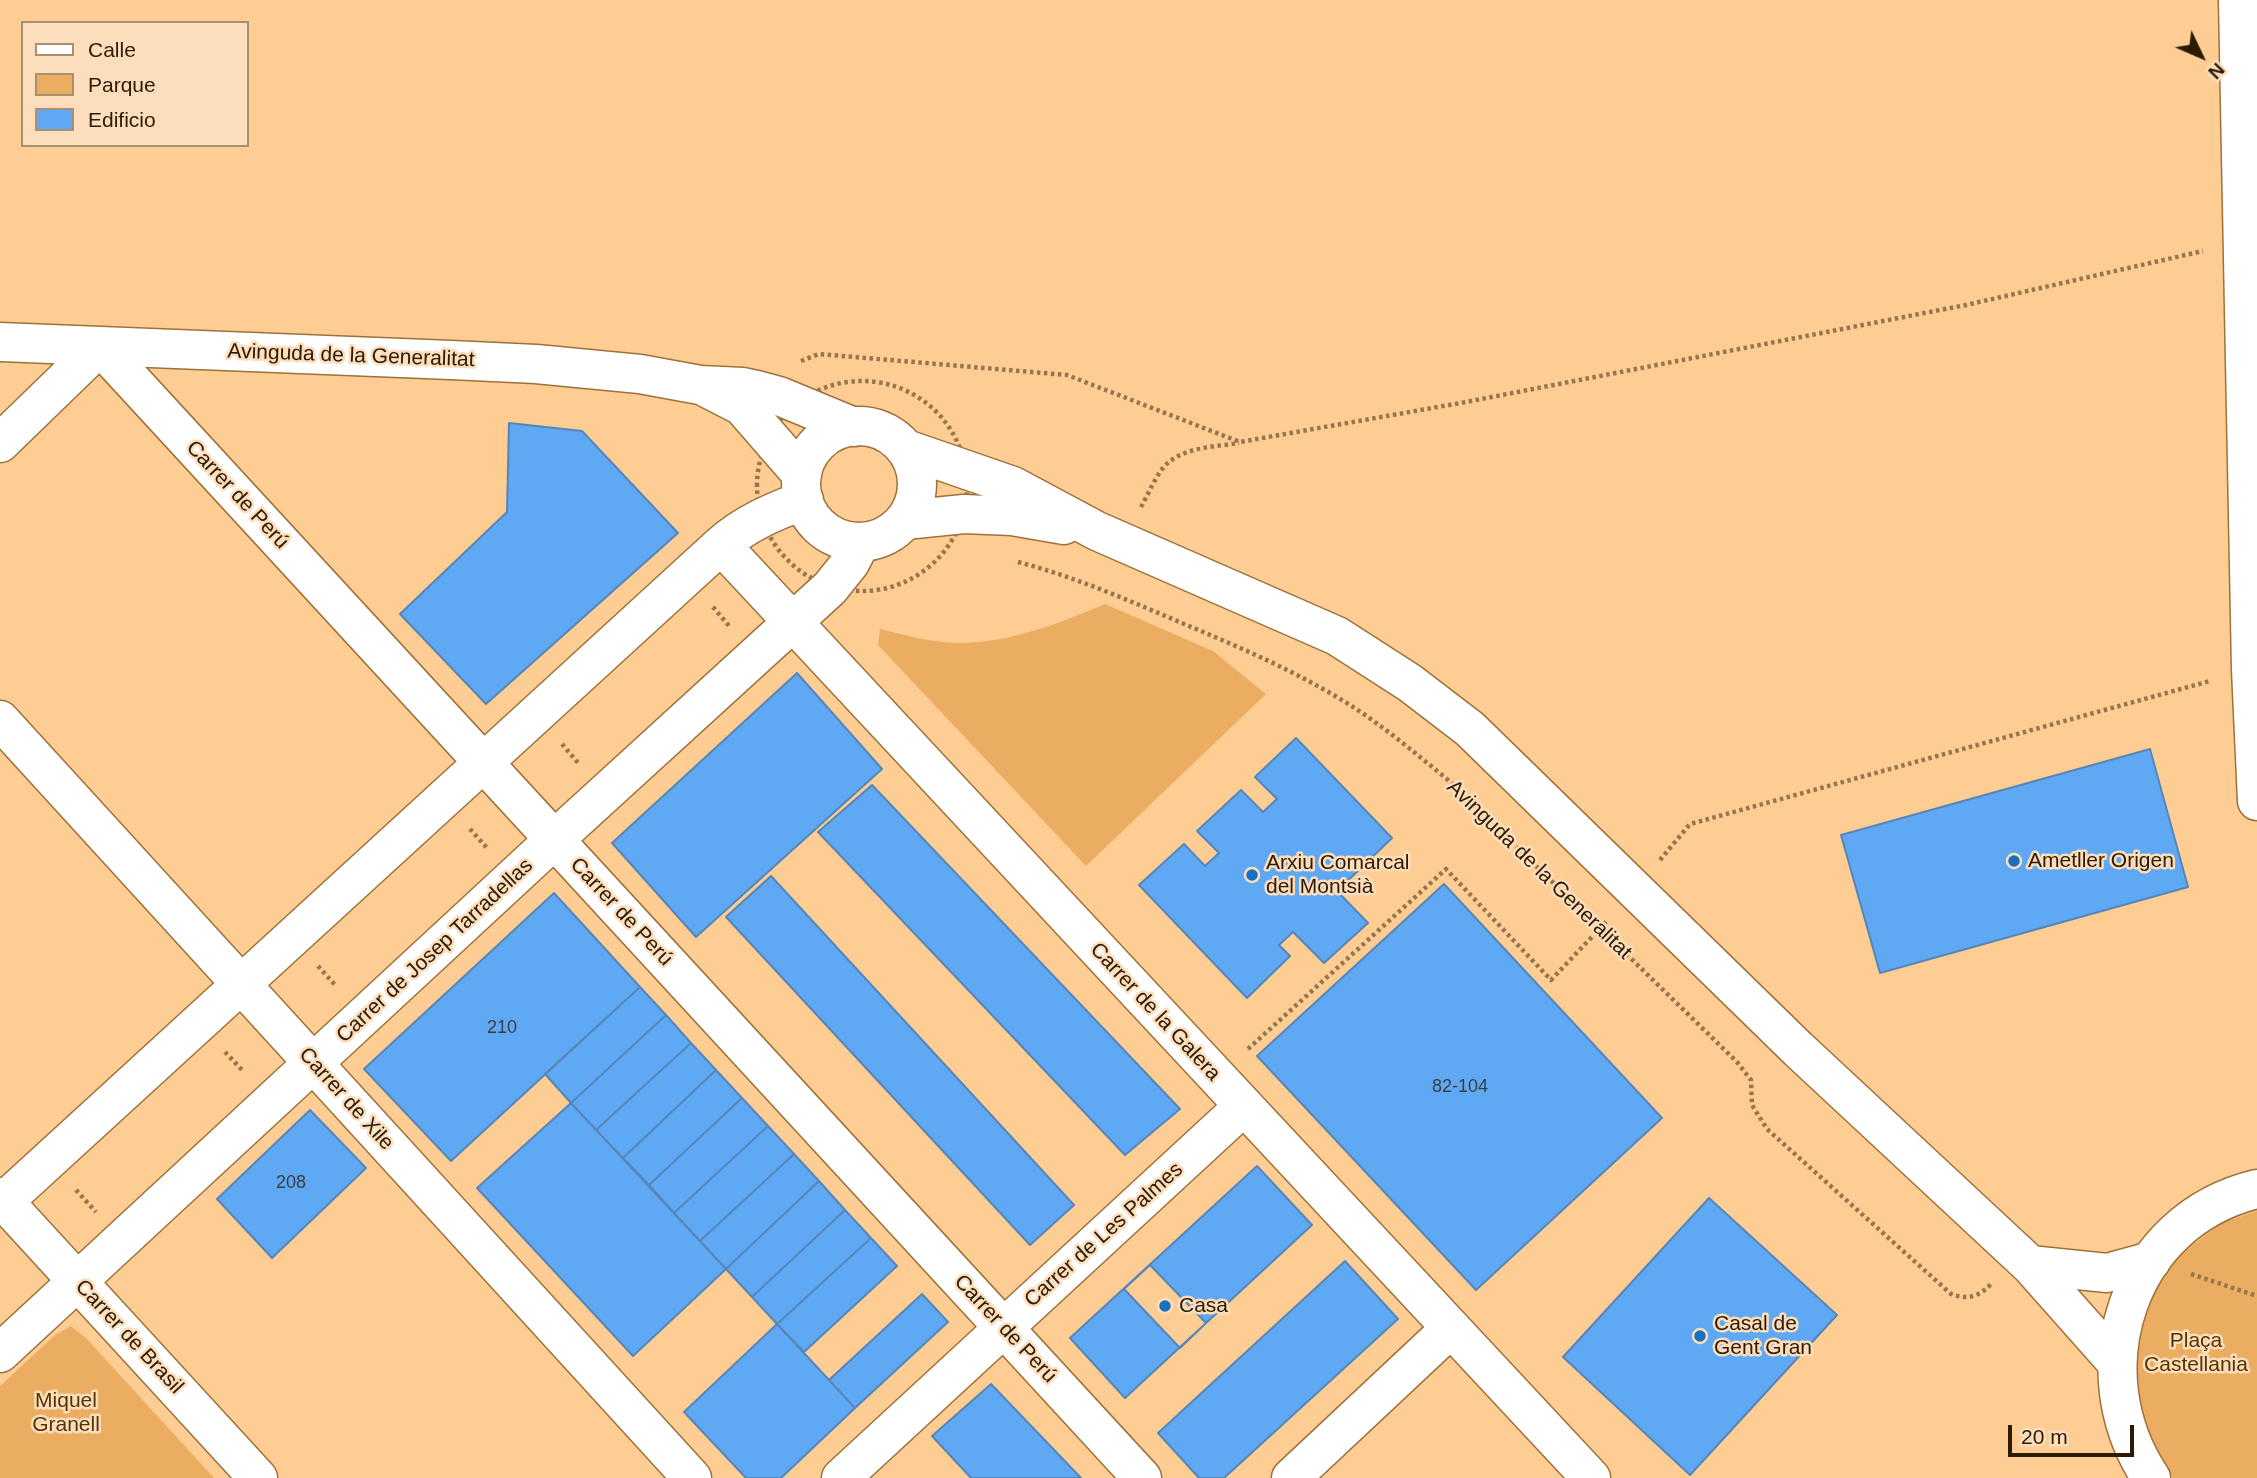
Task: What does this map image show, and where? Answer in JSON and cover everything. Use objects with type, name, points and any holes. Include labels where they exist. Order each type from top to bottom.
[{"type":"street","points":[[2238,0],[2257,802]]},
{"type":"street","name":"Avinguda de la Generalitat","points":[[0,342],[536,365],[640,374],[700,385],[757,390],[854,426]]},
{"type":"street","points":[[0,443],[100,346]]},
{"type":"street","name":"Carrer de Perú","points":[[100,346],[1142,1478]]},
{"type":"street","name":"Avinguda de la Generalitat","points":[[700,385],[742,406],[770,436],[803,487]]},
{"type":"street","points":[[906,449],[914,464],[916,497],[905,520],[893,532],[878,540],[842,540],[825,531],[811,517],[803,487],[807,459],[817,445],[837,430],[854,426],[871,427],[887,433],[906,449],[1013,486],[1110,537],[1337,636],[1410,683],[1470,729],[1798,1049],[2023,1260],[2116,1362]]},
{"type":"street","points":[[1,1201],[686,576],[739,529],[803,487]]},
{"type":"street","points":[[905,520],[958,536],[1012,516],[1110,537]]},
{"type":"street","name":"Carrer de Josep Tarradellas","points":[[0,1353],[831,587],[850,563],[861,542]]},
{"type":"street","name":"Carrer de la Galera","points":[[721,545],[1591,1478]]},
{"type":"street","name":"Carrer de Xile","points":[[0,720],[692,1478]]},
{"type":"street","name":"Carrer de Les Palmes","points":[[841,1478],[1244,1106]]},
{"type":"street","points":[[2151,1478],[2130,1462],[2119,1404],[2116,1362],[2126,1309],[2136,1284],[2151,1261],[2188,1223],[2249,1185]]},
{"type":"street","name":"Carrer de Brasil","points":[[1,1201],[258,1478]]},
{"type":"street","points":[[2023,1260],[2107,1273],[2151,1261]]},
{"type":"street","points":[[1290,1478],[1451,1328]]},
{"type":"path","points":[[1110,537],[1171,459],[1190,451],[1466,402],[1966,305],[2244,242]]},
{"type":"path","points":[[757,390],[777,370],[819,354],[1068,374],[1240,443]]},
{"type":"path","points":[[855,381],[886,383],[906,390],[932,407],[946,422],[961,449],[966,469],[967,497],[958,536],[923,573],[897,586],[869,592],[831,587],[807,577],[786,560],[768,536],[756,494],[762,453],[784,415],[797,403],[824,388],[855,381]]},
{"type":"path","name":"Avinguda de la Generalitat","points":[[1011,560],[1103,590],[1218,638],[1323,689],[1360,712],[1448,780],[1737,1062],[1751,1080],[1752,1105],[1768,1129],[1951,1294],[1966,1299],[1983,1293],[2023,1260]]},
{"type":"path","points":[[686,576],[756,656]]},
{"type":"path","points":[[1216,1078],[1446,869],[1551,979],[1636,889],[1690,824],[2254,668]]},
{"type":"path","points":[[536,714],[605,794]]},
{"type":"path","points":[[443,800],[514,877]]},
{"type":"path","points":[[293,937],[364,1018]]},
{"type":"path","points":[[198,1024],[274,1102]]},
{"type":"path","points":[[50,1159],[122,1241]]},
{"type":"path","points":[[2151,1261],[2257,1296]]},
{"type":"green space","points":[[1105,604],[1213,651],[1266,694],[1086,866],[878,645],[880,629],[954,643],[993,640],[1051,625]]},
{"type":"green space","name":"Plaça Castellania","points":[[2257,1211],[2257,1478],[2173,1478],[2151,1445],[2138,1410],[2136,1335],[2149,1299],[2179,1256],[2221,1223]]},
{"type":"green space","name":"Miquel Granell","points":[[71,1326],[87,1339],[214,1478],[0,1478],[0,1386],[55,1335]]},
{"type":"building","points":[[509,423],[582,431],[678,533],[486,704],[400,614],[507,512]]},
{"type":"building","points":[[797,673],[882,769],[696,937],[612,843]]},
{"type":"building","name":"Arxiu Comarcal del Montsià","points":[[1296,738],[1392,838],[1337,891],[1368,923],[1324,963],[1293,932],[1279,945],[1290,956],[1247,998],[1139,885],[1184,844],[1205,866],[1219,853],[1197,831],[1241,790],[1263,812],[1277,799],[1255,777]]},
{"type":"building","name":"Ametller Origen","points":[[2150,749],[2188,887],[1880,973],[1841,835]]},
{"type":"building","points":[[872,785],[1180,1109],[1125,1155],[818,832]]},
{"type":"building","points":[[771,876],[1074,1205],[1030,1245],[726,917]]},
{"type":"building","points":[[1444,884],[1662,1118],[1476,1290],[1257,1056]]},
{"type":"building","points":[[554,893],[640,987],[451,1161],[364,1069]]},
{"type":"building","points":[[640,987],[666,1015],[571,1103],[545,1074]]},
{"type":"building","points":[[666,1015],[691,1043],[596,1130],[571,1103]]},
{"type":"building","points":[[691,1043],[716,1070],[623,1158],[596,1130]]},
{"type":"building","points":[[716,1070],[742,1098],[649,1185],[623,1158]]},
{"type":"building","points":[[742,1098],[768,1126],[674,1213],[649,1185]]},
{"type":"building","points":[[571,1103],[726,1269],[633,1356],[477,1188]]},
{"type":"building","points":[[310,1110],[366,1168],[272,1258],[217,1199]]},
{"type":"building","points":[[768,1126],[794,1154],[700,1241],[674,1213]]},
{"type":"building","points":[[794,1154],[819,1181],[726,1269],[700,1241]]},
{"type":"building","points":[[1257,1166],[1312,1225],[1125,1398],[1070,1338]]},
{"type":"building","points":[[819,1181],[845,1210],[752,1297],[726,1269]]},
{"type":"building","name":"Casal de Gent Gran","points":[[1709,1198],[1837,1315],[1690,1475],[1563,1357]]},
{"type":"building","points":[[845,1210],[871,1238],[777,1324],[752,1297]]},
{"type":"building","points":[[871,1238],[897,1266],[804,1352],[777,1324]]},
{"type":"building","points":[[1345,1261],[1398,1319],[1224,1478],[1199,1478],[1158,1433]]},
{"type":"building","name":"Casa","points":[[1150,1265],[1206,1323],[1180,1348],[1124,1289]]},
{"type":"building","points":[[922,1294],[948,1322],[855,1408],[829,1380]]},
{"type":"building","points":[[777,1324],[855,1408],[781,1478],[746,1478],[684,1412]]},
{"type":"building","points":[[991,1384],[1081,1478],[971,1478],[932,1436]]},
{"type":"place","name":"Ametller Origen","points":[[2014,861]]},
{"type":"place","name":"Arxiu Comarcal del Montsià","points":[[1252,875]]},
{"type":"place","name":"Casa","points":[[1165,1306]]},
{"type":"place","name":"Casal de Gent Gran","points":[[1700,1336]]}]
